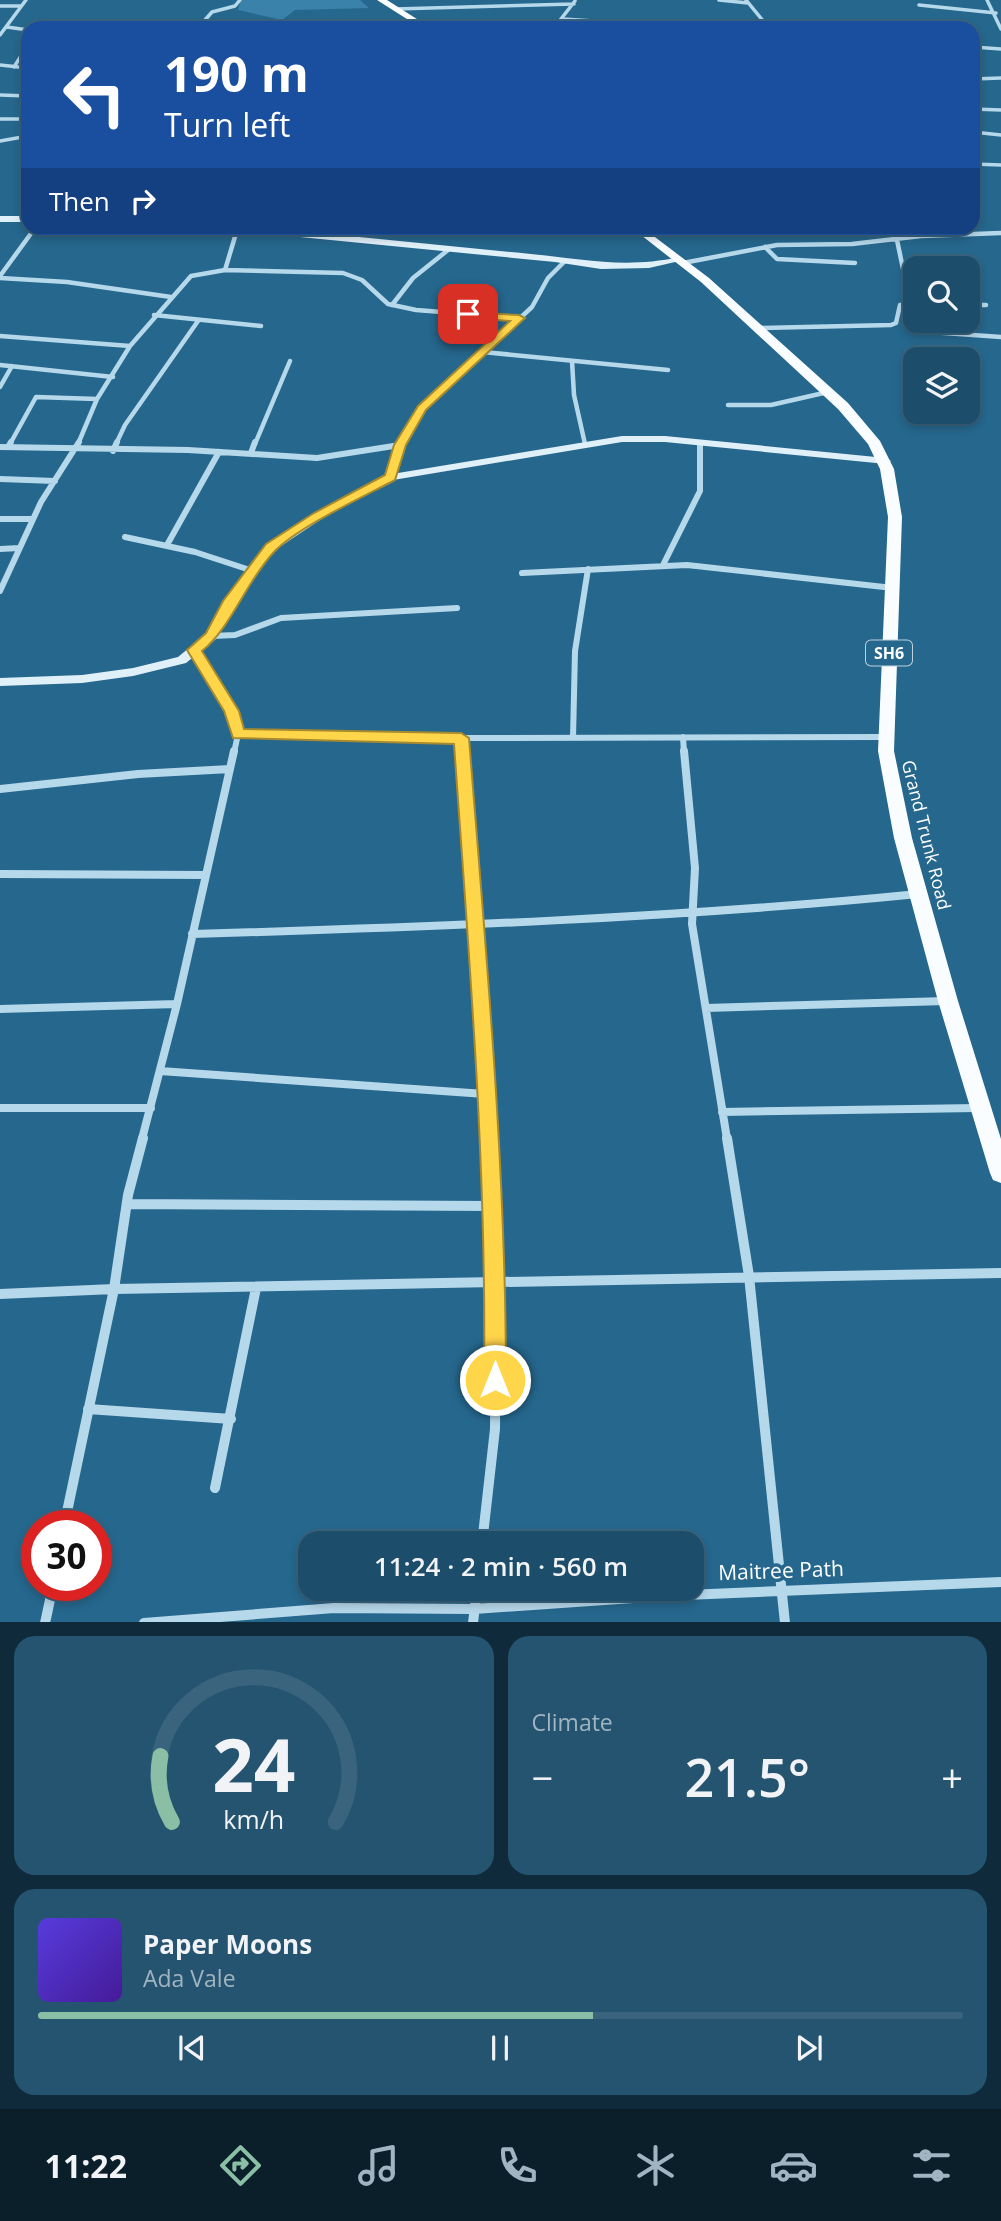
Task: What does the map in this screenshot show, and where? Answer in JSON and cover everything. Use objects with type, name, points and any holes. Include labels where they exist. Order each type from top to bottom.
[{"type":"main road","points":[[381,0],[415,21]]},
{"type":"main road","name":"Grand Trunk Road","points":[[646,235],[681,261],[828,392],[864,427],[886,461],[894,495],[886,737],[903,838],[948,1001],[1001,1173]]},
{"type":"street","points":[[0,35],[26,0]]},
{"type":"street","points":[[204,21],[212,12],[235,6],[240,0]]},
{"type":"street","points":[[719,0],[747,1],[763,21]]},
{"type":"street","points":[[987,0],[996,13],[1001,29]]},
{"type":"street","points":[[395,9],[575,2]]},
{"type":"street","points":[[563,19],[575,2]]},
{"type":"street","points":[[919,5],[996,13]]},
{"type":"street","points":[[0,6],[21,6]]},
{"type":"street","points":[[563,19],[594,21]]},
{"type":"street","points":[[7,27],[21,29]]},
{"type":"street","points":[[980,48],[1001,49]]},
{"type":"street","points":[[15,67],[21,57]]},
{"type":"street","points":[[0,65],[21,67]]},
{"type":"street","points":[[980,79],[1001,78]]},
{"type":"street","points":[[0,96],[21,96]]},
{"type":"street","points":[[980,109],[1001,110]]},
{"type":"street","points":[[0,119],[21,120]]},
{"type":"street","points":[[980,133],[1001,135]]},
{"type":"street","points":[[0,141],[21,137]]},
{"type":"street","points":[[980,164],[1001,165]]},
{"type":"street","points":[[0,219],[21,219]]},
{"type":"street","points":[[980,234],[1001,233]]},
{"type":"street","points":[[0,277],[30,235]]},
{"type":"street","points":[[225,270],[236,235]]},
{"type":"street","points":[[327,235],[582,265],[681,261],[765,247],[971,235]]},
{"type":"street","points":[[897,240],[903,264]]},
{"type":"street","points":[[765,247],[777,259],[855,263]]},
{"type":"street","points":[[392,305],[413,278],[448,250]]},
{"type":"street","points":[[390,477],[400,445],[422,408],[539,298],[545,278],[565,261]]},
{"type":"street","points":[[0,591],[1,582],[33,519],[76,450],[97,399],[130,346],[154,315],[191,276],[225,270],[343,273],[362,280],[381,299],[392,305],[519,318]]},
{"type":"street","points":[[0,277],[67,282],[171,297]]},
{"type":"street","points":[[758,328],[891,325],[896,323],[900,305],[903,305]]},
{"type":"street","points":[[980,305],[986,305]]},
{"type":"street","points":[[154,315],[261,326]]},
{"type":"street","points":[[113,451],[125,425],[198,321]]},
{"type":"street","points":[[944,333],[1001,337]]},
{"type":"street","points":[[0,336],[130,346]]},
{"type":"street","points":[[483,352],[668,370]]},
{"type":"street","points":[[572,360],[575,395],[585,444]]},
{"type":"street","points":[[251,453],[289,361]]},
{"type":"street","points":[[0,365],[113,377]]},
{"type":"street","points":[[0,387],[12,366]]},
{"type":"street","points":[[728,405],[771,405],[828,392]]},
{"type":"street","points":[[8,447],[36,397],[47,395],[97,399]]},
{"type":"street","points":[[0,682],[82,679],[133,672],[183,660],[212,636],[228,605],[271,547],[319,516],[390,477],[622,439],[700,443],[886,461]]},
{"type":"street","points":[[663,565],[700,491],[700,443]]},
{"type":"street","points":[[0,447],[251,453],[317,458],[400,445]]},
{"type":"street","points":[[167,545],[219,452]]},
{"type":"street","points":[[0,479],[55,481]]},
{"type":"street","points":[[0,519],[33,519]]},
{"type":"street","points":[[125,537],[167,545],[253,571]]},
{"type":"street","points":[[0,549],[19,548]]},
{"type":"street","points":[[522,573],[663,565],[739,570],[893,588]]},
{"type":"street","points":[[573,738],[575,651],[587,569]]},
{"type":"street","points":[[212,636],[235,635],[281,618],[457,608]]},
{"type":"street","points":[[67,1510],[114,1289],[127,1204],[177,1004],[238,734],[232,711],[194,650]]},
{"type":"street","points":[[238,734],[461,738],[886,737]]},
{"type":"street","points":[[683,737],[695,868],[692,924],[749,1276],[785,1622]]},
{"type":"street","points":[[461,738],[476,926],[496,1284],[495,1429],[483,1531]]},
{"type":"street","points":[[0,789],[138,774],[230,769]]},
{"type":"street","points":[[0,874],[206,875]]},
{"type":"street","points":[[192,934],[476,926],[693,910],[797,906],[920,894]]},
{"type":"street","points":[[706,1008],[948,1001]]},
{"type":"street","points":[[0,1009],[177,1004]]},
{"type":"street","points":[[160,1071],[485,1094]]},
{"type":"street","points":[[0,1108],[151,1108]]},
{"type":"street","points":[[722,1112],[981,1108]]},
{"type":"street","points":[[127,1204],[491,1206]]},
{"type":"street","points":[[0,1294],[114,1289],[1001,1273]]},
{"type":"street","points":[[215,1489],[232,1419],[256,1287]]},
{"type":"street","points":[[88,1409],[232,1419]]},
{"type":"street","name":"Maitree Path","points":[[144,1622],[334,1608],[474,1609],[780,1591],[1001,1582]]},
{"type":"street","points":[[45,1622],[49,1601]]},
{"type":"street","points":[[474,1622],[475,1601]]},
{"type":"shaded area","points":[[241,0],[360,0],[369,8],[295,10],[282,20],[238,10]]},
{"type":"route","points":[[468,314],[519,318],[422,408],[400,445],[390,477],[319,516],[271,547],[228,605],[212,636],[194,650],[220,688],[232,711],[238,734],[461,738],[481,992],[496,1284],[495,1380]]}]
